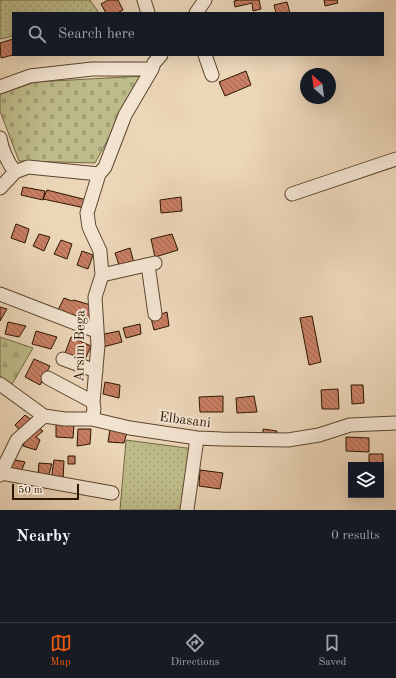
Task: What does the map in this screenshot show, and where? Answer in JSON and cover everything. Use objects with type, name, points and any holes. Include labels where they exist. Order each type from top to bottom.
[{"type":"street","points":[[144,0],[148,12]]},
{"type":"street","points":[[197,12],[205,0]]},
{"type":"street","points":[[205,56],[212,75]]},
{"type":"street","name":"Arsim Bega","points":[[0,87],[30,76],[156,61]]},
{"type":"street","name":"Arsim Bega","points":[[92,419],[98,345],[95,297],[102,275],[100,251],[88,227],[87,213],[99,174],[105,167],[125,115],[156,61]]},
{"type":"street","points":[[0,138],[8,162],[15,172]]},
{"type":"street","points":[[292,194],[396,159]]},
{"type":"street","points":[[0,188],[15,172],[28,167],[99,174]]},
{"type":"street","points":[[102,275],[152,264],[155,314]]},
{"type":"street","points":[[0,294],[96,331]]},
{"type":"street","points":[[64,359],[96,371]]},
{"type":"street","points":[[48,378],[93,402]]},
{"type":"street","points":[[0,384],[44,416],[17,440],[0,474],[112,493]]},
{"type":"street","name":"Elbasani","points":[[44,416],[65,419],[92,419],[130,428],[197,438],[222,440],[288,440],[319,435],[350,425],[396,423]]},
{"type":"street","points":[[187,510],[197,438]]},
{"type":"green space","points":[[0,0],[90,0],[98,12],[12,12],[12,36],[0,39]]},
{"type":"green space","points":[[143,76],[95,163],[19,161],[0,111],[0,94],[35,82]]},
{"type":"green space","points":[[0,337],[33,348],[11,386],[0,376]]},
{"type":"green space","points":[[126,440],[194,449],[185,510],[120,510]]},
{"type":"building","points":[[108,0],[118,0],[123,10],[119,12],[105,12],[101,4]]},
{"type":"building","points":[[259,0],[261,9],[253,11],[252,3],[235,7],[234,1]]},
{"type":"building","points":[[324,0],[337,0],[338,3],[325,6]]},
{"type":"building","points":[[287,2],[290,12],[276,12],[274,5]]},
{"type":"building","points":[[12,39],[12,55],[1,58],[0,43]]},
{"type":"building","points":[[246,71],[251,85],[225,96],[219,82]]},
{"type":"building","points":[[23,187],[45,191],[43,200],[21,195]]},
{"type":"building","points":[[47,190],[87,200],[85,208],[43,199]]},
{"type":"building","points":[[181,197],[182,211],[161,213],[160,200]]},
{"type":"building","points":[[16,224],[29,229],[25,243],[11,238]]},
{"type":"building","points":[[39,234],[50,237],[44,251],[33,246]]},
{"type":"building","points":[[172,234],[178,250],[155,257],[151,239]]},
{"type":"building","points":[[61,240],[72,244],[67,259],[54,254]]},
{"type":"building","points":[[130,248],[134,263],[120,268],[115,253]]},
{"type":"building","points":[[82,251],[93,255],[88,269],[77,265]]},
{"type":"building","points":[[64,298],[94,306],[91,327],[58,310]]},
{"type":"building","points":[[0,307],[7,309],[0,321]]},
{"type":"building","points":[[167,312],[169,326],[154,330],[151,318]]},
{"type":"building","points":[[312,316],[321,362],[309,365],[300,318]]},
{"type":"building","points":[[8,322],[26,326],[19,337],[5,334]]},
{"type":"building","points":[[140,324],[141,334],[126,338],[123,328]]},
{"type":"building","points":[[36,331],[57,337],[51,349],[32,344]]},
{"type":"building","points":[[119,331],[122,342],[103,347],[100,335]]},
{"type":"building","points":[[71,337],[91,346],[83,364],[64,356]]},
{"type":"building","points":[[34,359],[50,366],[40,385],[25,377]]},
{"type":"building","points":[[105,382],[120,385],[119,398],[103,394]]},
{"type":"building","points":[[351,385],[363,385],[364,403],[352,404]]},
{"type":"building","points":[[338,389],[339,409],[322,409],[321,390]]},
{"type":"building","points":[[223,396],[223,412],[200,412],[199,397]]},
{"type":"building","points":[[254,396],[257,412],[237,413],[236,398]]},
{"type":"building","points":[[25,415],[33,421],[21,432],[15,425]]},
{"type":"building","points":[[56,423],[74,424],[73,438],[56,437]]},
{"type":"building","points":[[39,428],[43,431],[36,437],[40,440],[36,450],[23,446],[28,434]]},
{"type":"building","points":[[78,429],[91,429],[90,444],[77,446]]},
{"type":"building","points":[[110,429],[127,432],[124,443],[108,442]]},
{"type":"building","points":[[263,429],[277,431],[276,436],[263,435]]},
{"type":"building","points":[[346,437],[369,438],[369,452],[346,451]]},
{"type":"building","points":[[369,454],[383,454],[383,462],[369,462]]},
{"type":"building","points":[[68,456],[75,456],[75,464],[68,464]]},
{"type":"building","points":[[11,459],[25,462],[20,474],[8,470]]},
{"type":"building","points":[[54,460],[64,461],[63,480],[51,480]]},
{"type":"building","points":[[39,463],[52,464],[48,477],[38,476]]},
{"type":"building","points":[[200,470],[223,473],[220,489],[199,486]]}]
